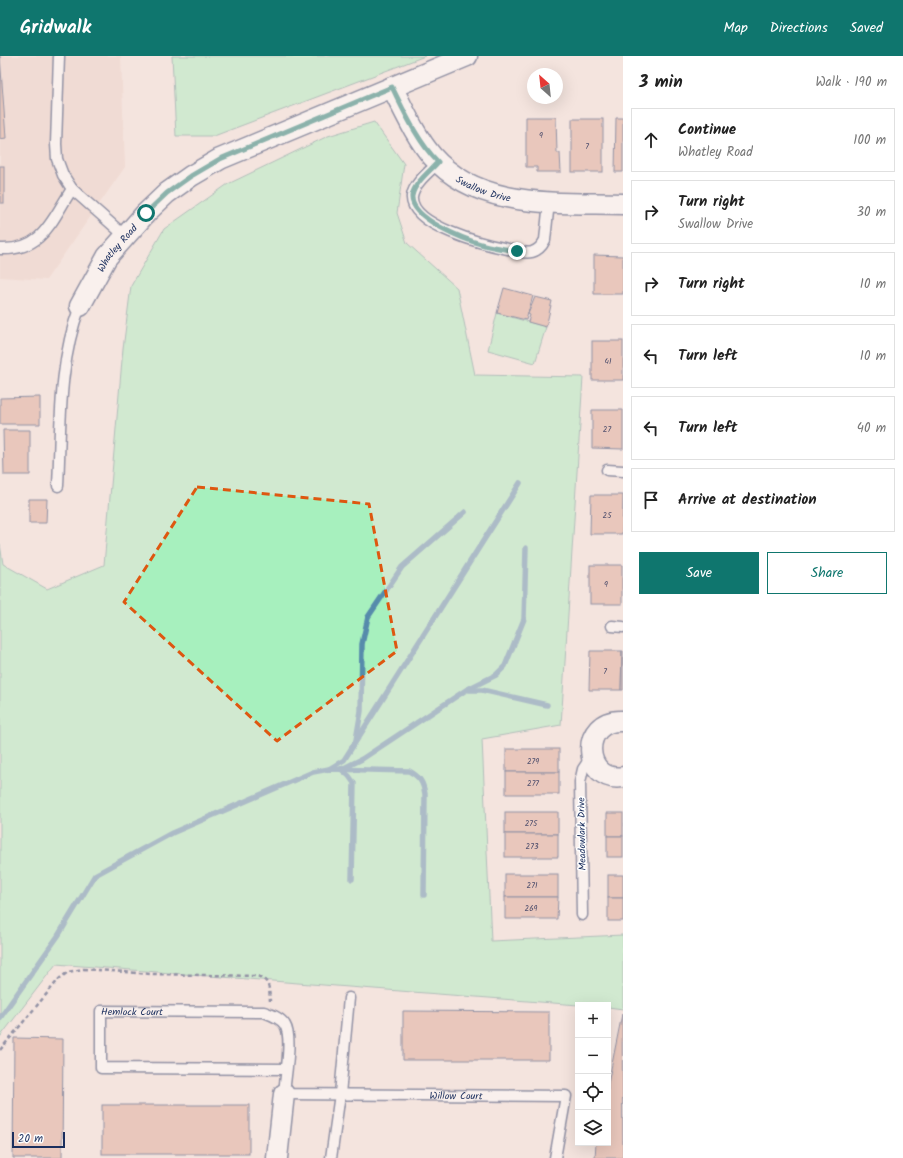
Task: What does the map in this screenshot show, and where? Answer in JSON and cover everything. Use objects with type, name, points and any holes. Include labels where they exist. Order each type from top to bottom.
[{"type":"street","name":"Whatley Road","points":[[80,306],[107,257],[146,213],[167,193],[191,176],[220,159],[467,56]]},
{"type":"street","name":"Swallow Drive","points":[[392,87],[412,125],[431,155],[449,173],[473,188],[488,193],[548,202],[623,204]]},
{"type":"street","name":"Meadowlark Drive","points":[[591,757],[590,747],[593,737],[598,729],[606,723],[623,721]]},
{"type":"street","points":[[591,757],[595,766],[603,772],[611,776],[623,777]]},
{"type":"street","points":[[277,1158],[284,1094]]},
{"type":"lane","points":[[59,56],[57,159],[62,175],[72,189],[125,236]]},
{"type":"lane","points":[[438,162],[414,189],[412,196],[413,204],[427,218],[458,236],[484,245],[525,253],[532,252],[543,245],[545,240],[548,202]]},
{"type":"lane","points":[[0,249],[20,249],[30,245],[40,238],[72,189]]},
{"type":"lane","points":[[58,486],[63,374],[72,327],[80,306]]},
{"type":"lane","points":[[607,470],[623,470]]},
{"type":"lane","points":[[612,626],[623,627]]},
{"type":"lane","name":"Meadowlark Drive","points":[[582,915],[580,782],[583,769],[591,757]]},
{"type":"lane","points":[[331,1158],[340,1094],[349,998]]},
{"type":"lane","name":"Hemlock Court","points":[[271,1014],[264,1012],[101,1011],[101,1068],[286,1069]]},
{"type":"lane","points":[[271,1014],[286,1025],[289,1037],[284,1094]]},
{"type":"lane","name":"Willow Court","points":[[284,1094],[566,1096],[555,1158]]},
{"type":"path","points":[[0,1050],[59,979],[68,972],[83,969],[151,974],[257,976],[264,978],[269,984],[271,1014]]},
{"type":"highlighted area","points":[[197,487],[369,504],[397,651],[277,741],[124,602]]},
{"type":"shaded area","points":[[0,56],[121,56],[125,167],[46,280],[0,277]]},
{"type":"green space","points":[[172,56],[425,56],[214,136],[176,136]]},
{"type":"green space","points":[[374,122],[404,164],[397,213],[407,243],[457,288],[475,375],[583,377],[561,725],[482,739],[491,941],[623,935],[623,1009],[611,1007],[611,1002],[575,1002],[575,1005],[56,964],[0,1037],[0,544],[3,564],[47,589],[104,565],[123,349],[131,286],[164,229],[228,184],[328,136]]},
{"type":"green space","points":[[497,313],[546,327],[535,363],[488,350]]},
{"type":"building","points":[[0,56],[6,138],[0,139]]},
{"type":"building","points":[[526,117],[556,117],[557,153],[560,153],[561,172],[537,172],[537,167],[526,167]]},
{"type":"building","points":[[616,118],[623,118],[623,172],[615,172]]},
{"type":"building","points":[[572,119],[603,119],[603,172],[572,172]]},
{"type":"building","points":[[0,166],[4,166],[4,203],[0,203]]},
{"type":"building","points":[[594,255],[623,256],[623,294],[594,294]]},
{"type":"building","points":[[504,288],[533,296],[526,320],[497,313]]},
{"type":"building","points":[[535,297],[552,301],[546,327],[528,322],[530,315],[528,314]]},
{"type":"building","points":[[592,341],[623,341],[623,380],[592,380]]},
{"type":"building","points":[[40,397],[40,424],[0,424],[0,398]]},
{"type":"building","points":[[592,410],[623,410],[623,449],[592,448]]},
{"type":"building","points":[[3,430],[30,430],[30,475],[4,475]]},
{"type":"building","points":[[591,495],[623,495],[622,534],[590,534]]},
{"type":"building","points":[[29,499],[47,499],[46,523],[29,523]]},
{"type":"building","points":[[590,565],[622,565],[622,604],[590,604]]},
{"type":"building","points":[[590,651],[622,651],[621,690],[589,690]]},
{"type":"building","points":[[622,651],[623,690],[621,690]]},
{"type":"building","points":[[506,749],[559,749],[559,772],[506,772]]},
{"type":"building","points":[[506,772],[559,772],[559,794],[506,794]]},
{"type":"building","points":[[505,812],[558,812],[558,834],[505,834]]},
{"type":"building","points":[[607,813],[623,813],[623,836],[607,836]]},
{"type":"building","points":[[505,834],[558,834],[558,857],[505,857]]},
{"type":"building","points":[[607,836],[623,836],[623,857],[607,857]]},
{"type":"building","points":[[505,874],[558,874],[558,897],[505,897]]},
{"type":"building","points":[[608,875],[623,875],[623,898],[608,898]]},
{"type":"building","points":[[505,897],[558,897],[557,919],[505,919]]},
{"type":"building","points":[[608,898],[623,898],[623,921],[608,921]]},
{"type":"building","points":[[403,1011],[549,1012],[549,1060],[403,1060]]},
{"type":"building","points":[[622,1014],[623,1158],[595,1158],[596,1146],[611,1146],[611,1069]]},
{"type":"building","points":[[14,1038],[63,1039],[62,1158],[13,1158]]},
{"type":"building","points":[[102,1105],[249,1105],[249,1154],[102,1154]]},
{"type":"waterway","points":[[329,769],[344,760],[520,483]]},
{"type":"waterway","points":[[356,740],[361,711],[362,644],[368,617],[402,567],[465,512]]},
{"type":"waterway","points":[[342,769],[362,759],[466,690],[496,675],[505,666],[524,619],[526,548]]},
{"type":"waterway","points":[[469,690],[482,690],[547,705]]},
{"type":"waterway","points":[[0,1018],[58,936],[95,875],[172,833],[313,772],[329,769],[409,771],[416,775],[422,783],[425,794],[424,895]]},
{"type":"waterway","points":[[341,769],[354,783],[352,879]]},
{"type":"route","points":[[146,213],[167,193],[191,176],[220,159],[392,87],[412,125],[431,155],[438,162],[414,189],[412,196],[413,204],[417,210],[442,228],[458,236],[484,245],[517,251]]}]
